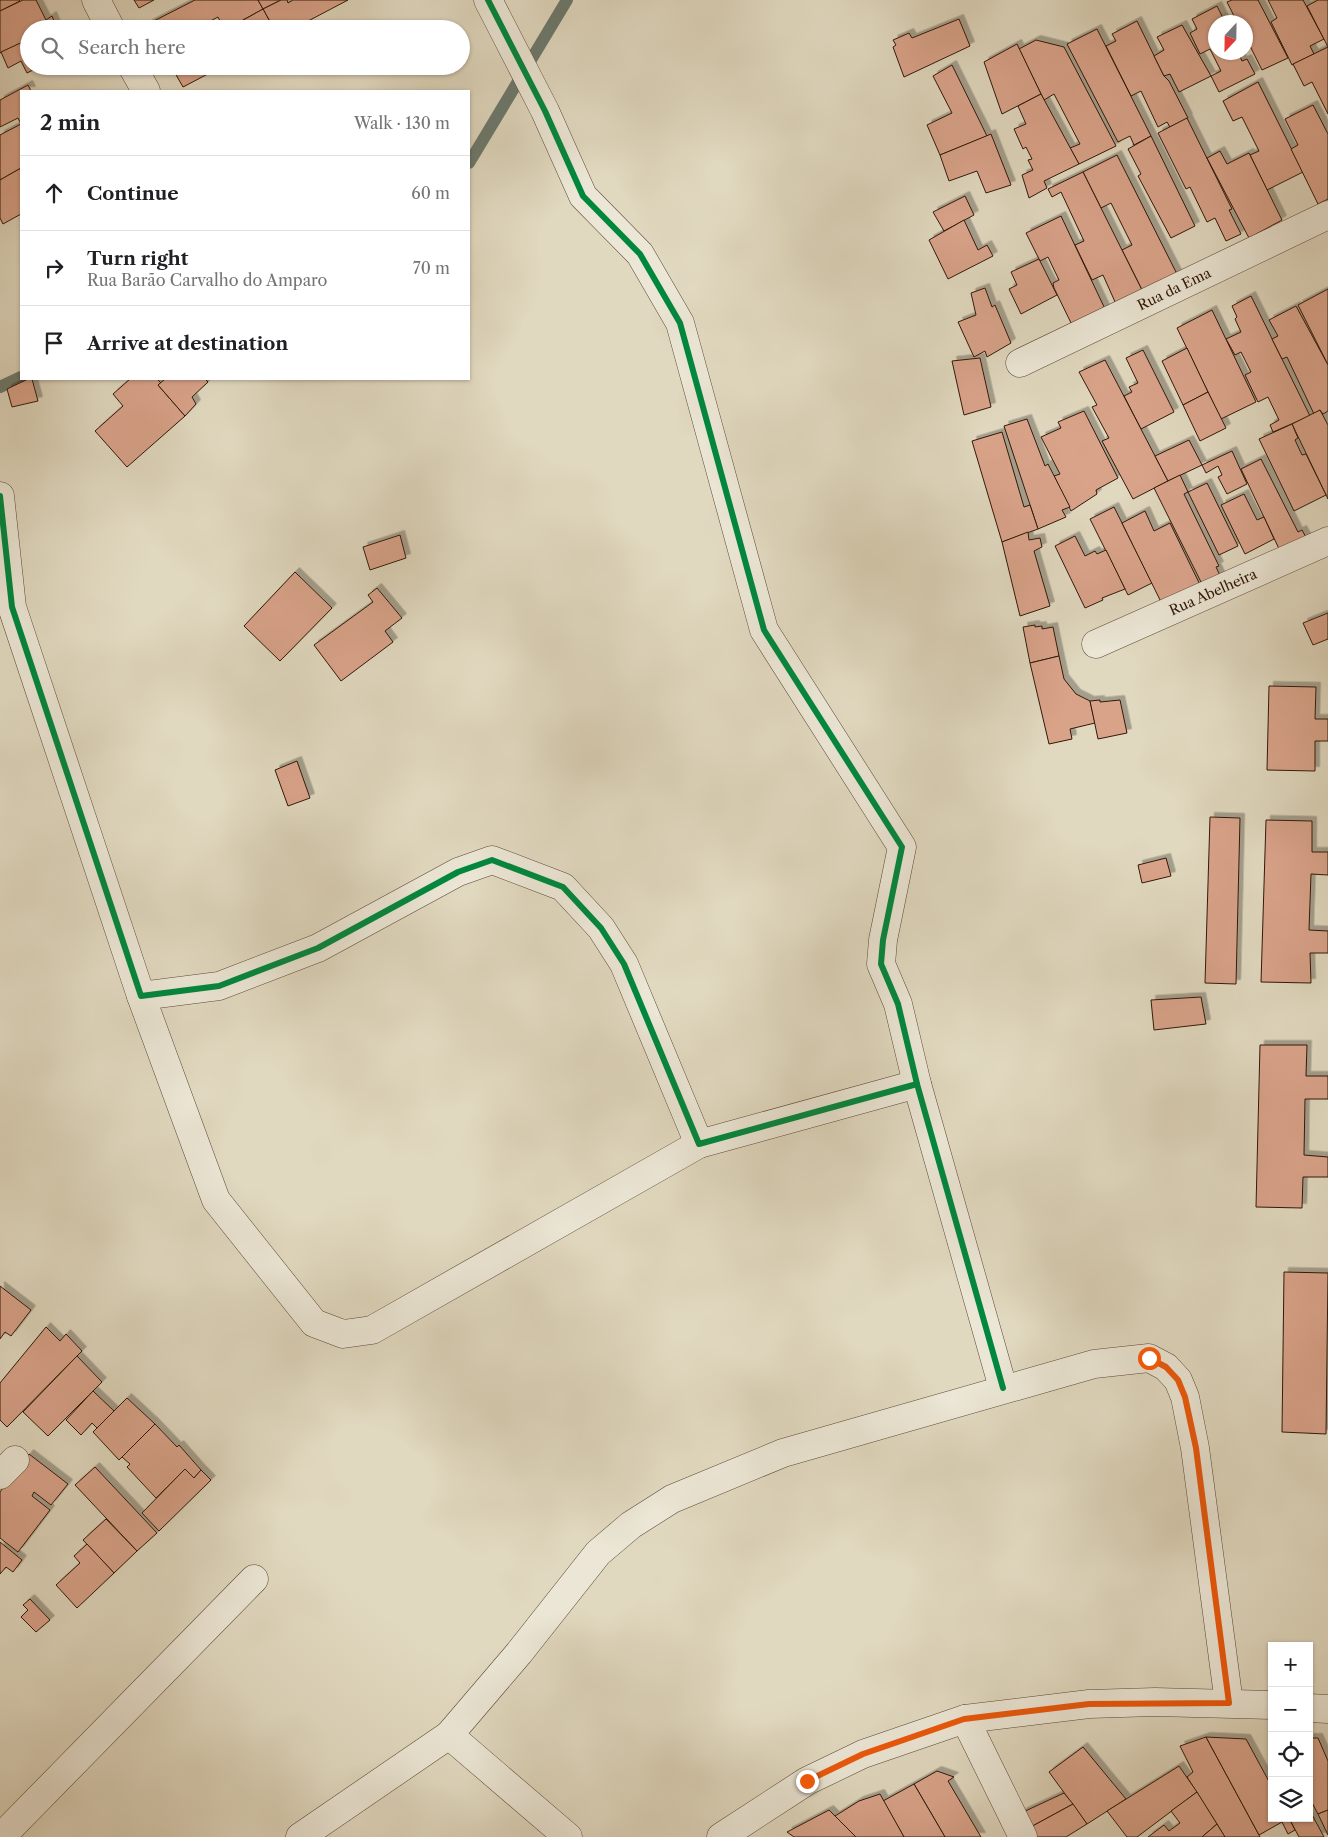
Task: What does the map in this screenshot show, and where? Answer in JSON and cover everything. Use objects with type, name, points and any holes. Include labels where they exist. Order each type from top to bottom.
[{"type":"street","points":[[96,0],[107,20]]},
{"type":"street","points":[[488,0],[544,110],[583,196],[640,254],[680,323],[764,630],[902,847],[883,940],[881,964],[898,1004],[918,1084],[1003,1388]]},
{"type":"street","points":[[137,75],[145,90]]},
{"type":"street","name":"Rua da Ema","points":[[1020,363],[1328,215]]},
{"type":"street","points":[[0,496],[12,607],[141,996],[216,1200],[314,1323],[343,1334],[372,1330],[699,1144],[918,1084]]},
{"type":"street","name":"Rua Abelheira","points":[[1096,644],[1328,541]]},
{"type":"street","points":[[141,996],[219,986],[318,948],[458,872],[492,860],[563,886],[601,928],[624,964],[699,1144]]},
{"type":"street","points":[[300,1837],[449,1735],[598,1553],[639,1520],[672,1499],[783,1453],[857,1433],[1003,1388],[1094,1364],[1149,1358],[1166,1367],[1178,1380],[1185,1397],[1196,1448],[1229,1703]]},
{"type":"street","points":[[1,1837],[254,1579]]},
{"type":"street","points":[[721,1837],[807,1781],[863,1754],[964,1719],[1089,1704],[1229,1703],[1268,1706]]},
{"type":"street","points":[[1313,1708],[1328,1709]]},
{"type":"street","points":[[964,1719],[1023,1837]]},
{"type":"street","points":[[449,1735],[568,1837]]},
{"type":"building","points":[[0,0],[19,0],[20,1],[0,11]]},
{"type":"building","points":[[23,0],[36,0],[46,20],[20,20],[20,43],[0,53],[0,11]]},
{"type":"building","points":[[134,0],[154,0],[139,8]]},
{"type":"building","points":[[195,0],[258,0],[263,9],[243,20],[220,20],[218,17],[212,20],[156,20]]},
{"type":"building","points":[[258,0],[281,0],[263,9]]},
{"type":"building","points":[[281,0],[287,0],[288,3],[293,0],[348,0],[310,20],[269,20],[263,9]]},
{"type":"building","points":[[1232,0],[1258,0],[1288,58],[1262,70],[1253,52],[1253,15],[1234,15],[1227,2]]},
{"type":"building","points":[[1268,0],[1303,0],[1324,39],[1310,46],[1314,54],[1292,65],[1271,22],[1277,18]]},
{"type":"building","points":[[1318,0],[1328,0],[1328,47],[1307,6]]},
{"type":"building","points":[[1217,6],[1222,15],[1208,15],[1208,50],[1200,54],[1190,33],[1197,29],[1192,19]]},
{"type":"building","points":[[263,9],[269,20],[243,20]]},
{"type":"building","points":[[959,19],[970,46],[904,77],[893,47],[896,45],[893,40],[909,33],[912,38]]},
{"type":"building","points":[[1137,21],[1164,76],[1169,81],[1188,118],[1170,127],[1167,122],[1158,127],[1141,91],[1131,96],[1106,46],[1116,41],[1112,34]]},
{"type":"building","points":[[1182,25],[1211,76],[1179,92],[1170,74],[1164,76],[1154,56],[1164,50],[1157,37]]},
{"type":"building","points":[[1097,29],[1151,136],[1134,145],[1130,136],[1118,142],[1067,44]]},
{"type":"building","points":[[1036,40],[1064,47],[1116,146],[1079,164],[1070,148],[1080,144],[1054,94],[1044,100],[1019,49]]},
{"type":"building","points":[[20,43],[20,62],[8,68],[1,52]]},
{"type":"building","points":[[1017,44],[1041,94],[1002,114],[984,62]]},
{"type":"building","points":[[1328,47],[1328,114],[1312,82],[1304,86],[1293,64]]},
{"type":"building","points":[[1216,60],[1248,60],[1255,74],[1219,92],[1211,76],[1221,71]]},
{"type":"building","points":[[952,65],[987,136],[940,155],[927,125],[952,113],[933,76]]},
{"type":"building","points":[[176,75],[206,75],[183,87]]},
{"type":"building","points":[[1258,82],[1303,172],[1267,190],[1250,155],[1259,151],[1242,117],[1233,121],[1223,101]]},
{"type":"building","points":[[28,85],[30,90],[20,90],[20,122],[18,118],[0,127],[0,100]]},
{"type":"building","points":[[1041,94],[1079,164],[1044,181],[1047,188],[1029,198],[1022,175],[1033,170],[1028,160],[1032,159],[1026,147],[1023,149],[1014,129],[1026,124],[1018,106]]},
{"type":"building","points":[[1313,105],[1328,134],[1328,199],[1318,204],[1291,149],[1298,145],[1285,119]]},
{"type":"building","points":[[1187,118],[1232,209],[1229,210],[1241,234],[1226,241],[1215,218],[1207,222],[1190,187],[1186,189],[1158,133]]},
{"type":"building","points":[[20,125],[20,169],[0,180],[0,135]]},
{"type":"building","points":[[991,134],[1011,185],[986,193],[977,171],[949,181],[940,155]]},
{"type":"building","points":[[1151,136],[1195,226],[1171,238],[1138,176],[1141,174],[1128,149]]},
{"type":"building","points":[[1220,151],[1227,164],[1249,153],[1282,220],[1249,238],[1207,158]]},
{"type":"building","points":[[1117,155],[1178,276],[1143,292],[1122,250],[1132,245],[1111,203],[1101,208],[1083,172]]},
{"type":"building","points":[[20,169],[20,215],[3,224],[0,218],[0,180]]},
{"type":"building","points":[[1083,172],[1143,292],[1116,304],[1103,275],[1092,280],[1075,245],[1084,241],[1061,192],[1052,197],[1048,189]]},
{"type":"building","points":[[965,196],[974,215],[944,231],[933,212]]},
{"type":"building","points":[[1061,216],[1106,311],[1073,327],[1054,288],[1053,283],[1059,280],[1048,257],[1040,261],[1026,233]]},
{"type":"building","points":[[964,220],[978,250],[987,245],[993,256],[948,279],[929,240]]},
{"type":"building","points":[[1039,259],[1057,295],[1021,314],[1009,289],[1017,285],[1011,272]]},
{"type":"building","points":[[985,288],[992,307],[995,305],[1011,343],[987,357],[985,351],[974,357],[958,322],[976,315],[971,293]]},
{"type":"building","points":[[1328,289],[1328,365],[1298,305]]},
{"type":"building","points":[[1251,296],[1310,416],[1273,432],[1270,425],[1279,420],[1268,397],[1258,402],[1245,375],[1251,372],[1241,352],[1235,355],[1226,339],[1241,332],[1232,306]]},
{"type":"building","points":[[1296,306],[1328,365],[1328,411],[1323,414],[1320,410],[1314,414],[1287,357],[1282,359],[1272,339],[1278,336],[1269,320]]},
{"type":"building","points":[[1212,310],[1256,402],[1221,419],[1177,328]]},
{"type":"building","points":[[1187,348],[1208,392],[1183,405],[1162,361]]},
{"type":"building","points":[[1143,350],[1174,412],[1141,429],[1124,396],[1132,392],[1129,387],[1138,383],[1126,358]]},
{"type":"building","points":[[980,358],[991,407],[964,415],[952,361]]},
{"type":"building","points":[[1105,360],[1168,481],[1133,499],[1102,441],[1109,438],[1092,407],[1097,405],[1079,372]]},
{"type":"building","points":[[26,380],[32,380],[38,401],[12,407],[7,389]]},
{"type":"building","points":[[129,380],[158,380],[161,383],[158,385],[185,416],[127,467],[95,431],[123,406],[113,394]]},
{"type":"building","points":[[164,380],[206,380],[208,382],[192,397],[196,404],[185,416],[158,385]]},
{"type":"building","points":[[1208,392],[1226,428],[1200,441],[1183,405]]},
{"type":"building","points":[[1320,410],[1328,425],[1328,499],[1292,424]]},
{"type":"building","points":[[1084,411],[1118,478],[1096,490],[1097,494],[1071,511],[1054,476],[1060,474],[1041,437],[1061,428],[1058,422]]},
{"type":"building","points":[[1027,419],[1045,466],[1048,464],[1070,507],[1062,510],[1066,517],[1038,529],[1004,426]]},
{"type":"building","points":[[1292,424],[1298,438],[1295,440],[1302,455],[1306,454],[1326,495],[1294,511],[1259,439]]},
{"type":"building","points":[[1002,432],[1024,507],[1030,505],[1038,529],[1002,542],[972,441]]},
{"type":"building","points":[[1189,440],[1202,465],[1168,481],[1155,456]]},
{"type":"building","points":[[1232,451],[1247,484],[1227,494],[1218,477],[1222,475],[1218,466],[1206,473],[1202,465]]},
{"type":"building","points":[[1261,459],[1298,532],[1302,530],[1308,541],[1282,555],[1241,469]]},
{"type":"building","points":[[1180,475],[1188,492],[1184,494],[1219,566],[1216,567],[1224,584],[1206,592],[1154,488]]},
{"type":"building","points":[[1207,483],[1238,546],[1219,555],[1188,492]]},
{"type":"building","points":[[1244,494],[1257,520],[1264,517],[1274,539],[1245,554],[1221,505]]},
{"type":"building","points":[[1114,507],[1152,583],[1128,595],[1090,519]]},
{"type":"building","points":[[1145,511],[1154,531],[1170,523],[1204,593],[1165,610],[1122,523]]},
{"type":"building","points":[[1028,532],[1029,540],[1040,538],[1042,547],[1034,551],[1050,606],[1020,616],[1002,542]]},
{"type":"building","points":[[400,535],[406,558],[370,570],[363,547]]},
{"type":"building","points":[[1075,536],[1085,556],[1095,551],[1097,554],[1106,550],[1125,589],[1102,598],[1103,600],[1085,608],[1055,546]]},
{"type":"building","points":[[295,572],[332,608],[280,661],[244,626]]},
{"type":"building","points":[[377,588],[402,618],[385,631],[393,642],[341,681],[314,645],[373,602],[368,595]]},
{"type":"building","points":[[1328,613],[1328,639],[1313,645],[1303,623]]},
{"type":"building","points":[[1035,625],[1035,627],[1042,626],[1042,629],[1053,627],[1059,656],[1030,663],[1023,627]]},
{"type":"building","points":[[1059,656],[1064,679],[1076,694],[1090,701],[1095,723],[1070,729],[1072,739],[1049,744],[1030,663]]},
{"type":"building","points":[[1269,686],[1316,687],[1315,719],[1328,719],[1328,741],[1315,741],[1315,771],[1267,770]]},
{"type":"building","points":[[1100,700],[1100,702],[1120,700],[1127,733],[1098,739],[1090,701]]},
{"type":"building","points":[[297,761],[310,798],[288,806],[275,770]]},
{"type":"building","points":[[1210,817],[1240,818],[1236,984],[1205,983]]},
{"type":"building","points":[[1266,820],[1312,821],[1312,852],[1328,852],[1328,875],[1311,874],[1309,930],[1328,931],[1328,953],[1310,953],[1311,983],[1261,982]]},
{"type":"building","points":[[1166,858],[1171,876],[1142,883],[1138,865]]},
{"type":"building","points":[[1201,997],[1206,1024],[1154,1030],[1151,1000]]},
{"type":"building","points":[[1260,1045],[1307,1045],[1306,1076],[1328,1076],[1328,1099],[1305,1099],[1304,1155],[1328,1157],[1328,1177],[1303,1177],[1302,1208],[1256,1207]]},
{"type":"building","points":[[1284,1272],[1328,1273],[1326,1434],[1282,1432]]},
{"type":"building","points":[[0,1286],[31,1310],[11,1336],[5,1332],[0,1339]]},
{"type":"building","points":[[46,1327],[60,1341],[66,1334],[82,1351],[7,1427],[0,1420],[0,1383]]},
{"type":"building","points":[[77,1356],[102,1382],[48,1436],[23,1412]]},
{"type":"building","points":[[93,1391],[114,1411],[97,1428],[92,1423],[81,1435],[66,1420]]},
{"type":"building","points":[[127,1398],[155,1424],[119,1460],[93,1432]]},
{"type":"building","points":[[155,1424],[177,1447],[179,1445],[201,1470],[194,1478],[185,1469],[156,1498],[127,1467],[130,1464],[122,1457]]},
{"type":"building","points":[[29,1454],[68,1484],[51,1505],[34,1492],[32,1496],[50,1510],[18,1552],[0,1538],[0,1492]]},
{"type":"building","points":[[95,1467],[157,1533],[137,1551],[75,1485]]},
{"type":"building","points":[[185,1469],[194,1478],[201,1470],[211,1480],[159,1531],[142,1513]]},
{"type":"building","points":[[106,1519],[137,1551],[114,1573],[83,1540]]},
{"type":"building","points":[[0,1542],[22,1560],[13,1572],[6,1567],[0,1574]]},
{"type":"building","points":[[87,1544],[114,1573],[77,1608],[56,1585],[80,1563],[74,1556]]},
{"type":"building","points":[[30,1599],[50,1620],[36,1632],[21,1617],[28,1610],[23,1605]]},
{"type":"building","points":[[1206,1737],[1260,1837],[1225,1837],[1187,1777],[1193,1772],[1180,1746]]},
{"type":"building","points":[[1206,1737],[1246,1739],[1268,1780],[1268,1822],[1282,1822],[1259,1835]]},
{"type":"building","points":[[1313,1738],[1318,1738],[1328,1761],[1328,1810],[1318,1814],[1313,1805]]},
{"type":"building","points":[[1083,1747],[1126,1799],[1087,1824],[1049,1772]]},
{"type":"building","points":[[1179,1766],[1197,1792],[1137,1837],[1127,1837],[1107,1811]]},
{"type":"building","points":[[937,1771],[954,1777],[948,1781],[981,1837],[945,1837],[914,1784]]},
{"type":"building","points":[[914,1784],[945,1837],[904,1837],[883,1801]]},
{"type":"building","points":[[1197,1792],[1217,1824],[1202,1837],[1148,1837],[1164,1825],[1169,1831],[1180,1823],[1171,1811]]},
{"type":"building","points":[[1064,1793],[1073,1804],[1027,1829],[1021,1813]]},
{"type":"building","points":[[880,1794],[904,1837],[856,1837],[835,1816],[859,1801]]},
{"type":"building","points":[[1073,1804],[1087,1824],[1066,1837],[1032,1837],[1027,1829]]},
{"type":"building","points":[[829,1810],[856,1837],[794,1837],[787,1832]]},
{"type":"building","points":[[1328,1810],[1328,1835],[1318,1814]]},
{"type":"building","points":[[1313,1816],[1324,1837],[1299,1837],[1291,1822],[1313,1822]]},
{"type":"building","points":[[1282,1822],[1291,1822],[1295,1830],[1288,1834]]},
{"type":"building","points":[[1217,1824],[1225,1837],[1202,1837]]},
{"type":"waterway","points":[[470,161],[567,0]]},
{"type":"waterway","points":[[0,387],[20,377]]},
{"type":"cycle path","points":[[488,0],[545,111],[583,196],[640,254],[680,323],[764,630],[902,847],[883,940],[881,964],[898,1004],[917,1084],[1003,1388]]},
{"type":"cycle path","points":[[0,496],[12,607],[141,996],[219,986],[318,948],[458,872],[492,860],[563,887],[601,928],[624,964],[699,1144],[917,1084]]},
{"type":"route","points":[[807,1781],[863,1754],[964,1719],[1089,1704],[1155,1702],[1229,1703],[1196,1448],[1185,1397],[1178,1380],[1166,1367],[1149,1358]]}]
